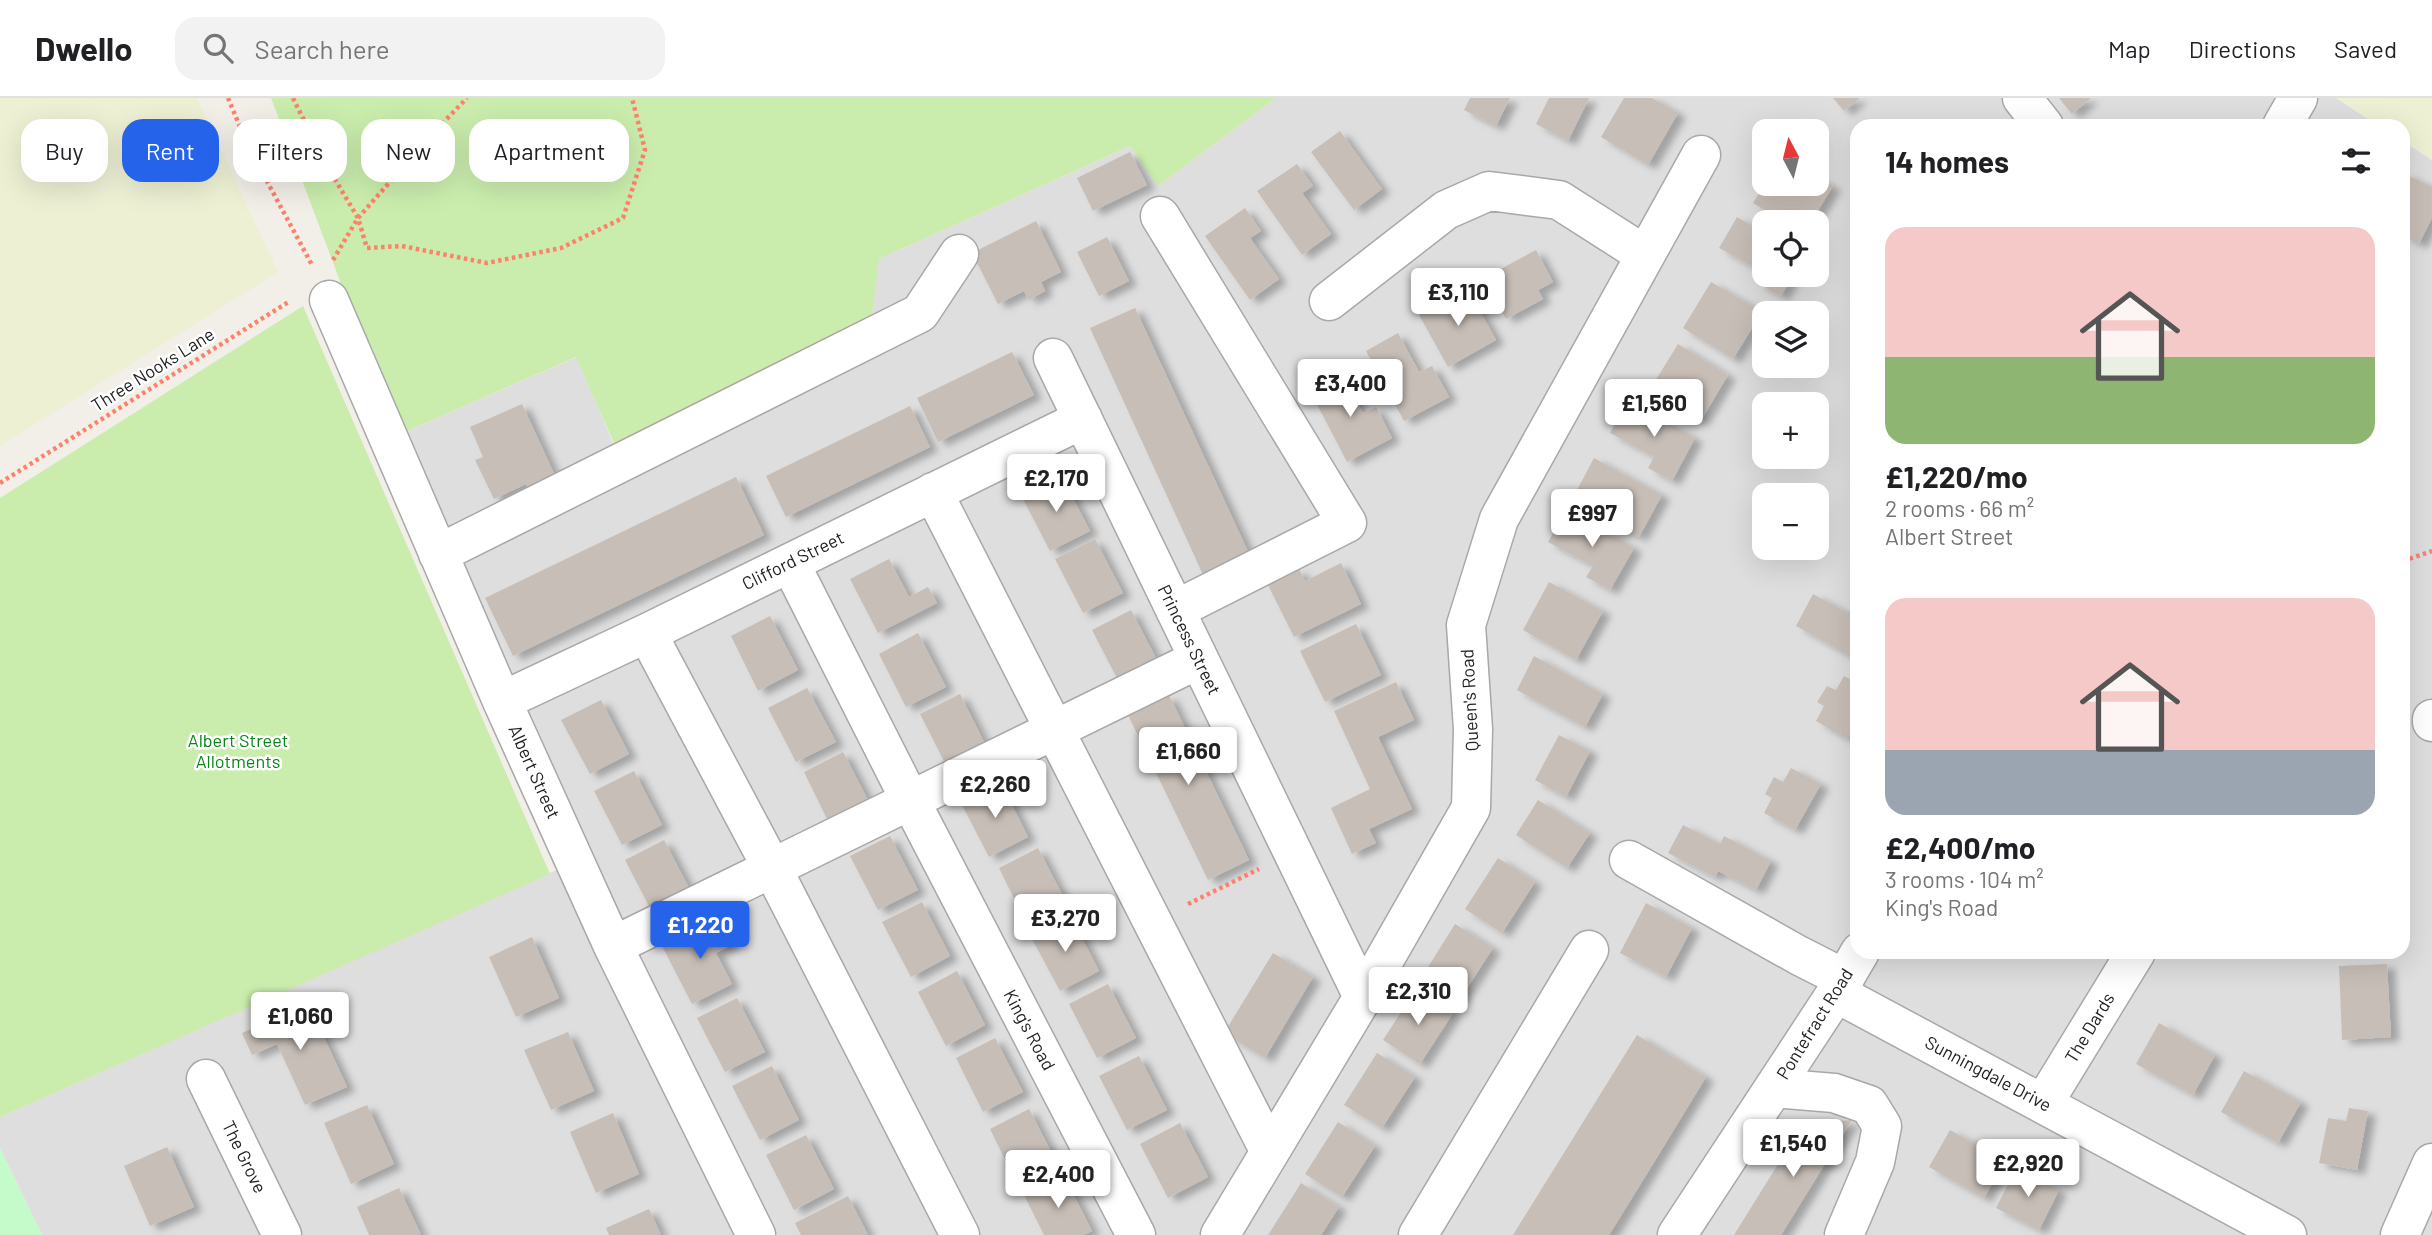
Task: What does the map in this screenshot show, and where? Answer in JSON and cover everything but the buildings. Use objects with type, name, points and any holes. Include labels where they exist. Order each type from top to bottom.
[{"type":"street","points":[[2022,98],[2038,119]]},
{"type":"street","points":[[2286,119],[2298,98]]},
{"type":"street","name":"Queen's Road","points":[[1220,1235],[1363,997],[1471,808],[1473,729],[1466,625],[1499,519],[1701,155]]},
{"type":"street","points":[[1329,301],[1446,210],[1489,191],[1559,200],[1645,255]]},
{"type":"street","points":[[1160,216],[1347,523],[1175,610]]},
{"type":"street","points":[[438,554],[920,313],[959,254]]},
{"type":"street","name":"Albert Street","points":[[325,291],[502,701],[613,946],[756,1235]]},
{"type":"street","name":"Princess Street","points":[[1053,358],[1363,997]]},
{"type":"street","name":"Clifford Street","points":[[502,701],[647,633],[1083,419]]},
{"type":"street","points":[[933,492],[1270,1152]]},
{"type":"street","name":"King's Road","points":[[790,563],[909,800],[1136,1235]]},
{"type":"street","points":[[647,633],[772,868],[960,1235]]},
{"type":"street","points":[[613,946],[1199,659]]},
{"type":"street","name":"Sunningdale Drive","points":[[1629,860],[1798,955],[1847,975],[2043,1104],[2263,1229]]},
{"type":"street","points":[[1419,1235],[1589,950]]},
{"type":"street","name":"The Dards","points":[[2043,1104],[2132,959]]},
{"type":"street","name":"Pontefract Road","points":[[1677,1235],[1847,975]]},
{"type":"street","name":"The Grove","points":[[206,1079],[282,1235]]},
{"type":"street","points":[[1774,1088],[1834,1093],[1869,1105],[1882,1126],[1875,1162],[1844,1235]]},
{"type":"street","points":[[2400,1235],[2432,1163]]},
{"type":"path","points":[[228,98],[248,146],[325,291]]},
{"type":"path","points":[[293,98],[324,161],[358,218],[367,248],[402,246],[487,263],[561,248],[623,218],[645,150],[632,98]]},
{"type":"path","points":[[325,291],[358,218],[467,98]]},
{"type":"path","name":"Three Nooks Lane","points":[[0,483],[325,291]]},
{"type":"path","points":[[2410,559],[2432,551]]},
{"type":"path","points":[[1152,921],[1293,852]]},
{"type":"shaded area","points":[[1276,98],[2336,98],[2368,119],[1850,119],[1850,959],[2410,959],[2410,146],[2432,160],[2432,1235],[42,1235],[0,1148],[0,1117],[588,856],[398,435],[577,357],[616,450],[879,259],[1130,146],[1158,186]]},
{"type":"green space","points":[[0,98],[197,98],[207,119],[122,119],[122,182],[219,182],[219,145],[233,175],[233,182],[236,182],[278,272],[0,446]]},
{"type":"green space","points":[[271,98],[1276,98],[1158,186],[1130,146],[879,259],[870,329],[617,450],[576,357],[398,435],[303,182],[347,182],[347,119],[279,119]]},
{"type":"green space","points":[[2336,98],[2432,98],[2432,160],[2410,146],[2410,119],[2368,119]]},
{"type":"green space","name":"Albert Street Allotments","points":[[303,306],[550,874],[0,1117],[0,498]]},
{"type":"green space","points":[[0,1148],[42,1235],[0,1235]]}]
